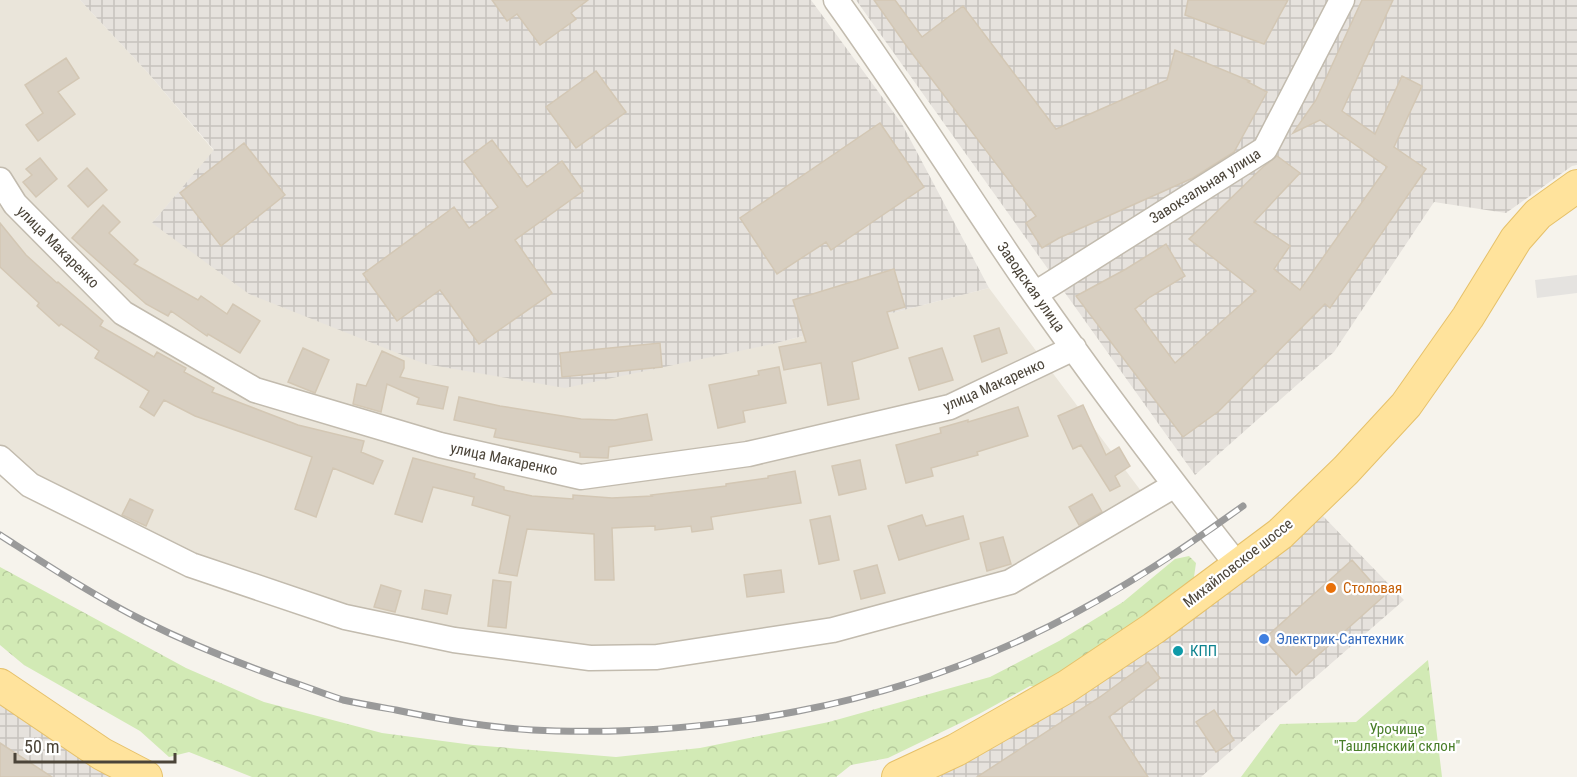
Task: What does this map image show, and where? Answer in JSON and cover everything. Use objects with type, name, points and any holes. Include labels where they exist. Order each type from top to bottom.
[{"type":"main road","name":"Михайловское шоссе","points":[[898,777],[956,750],[1066,687],[1154,628],[1280,534],[1346,470],[1406,405],[1468,316],[1516,239],[1538,214],[1577,186]]},
{"type":"main road","points":[[0,685],[102,754],[146,777]]},
{"type":"street","name":"Заводская улица","points":[[836,0],[882,63],[1035,294],[1175,485],[1238,566]]},
{"type":"street","name":"Завокзальная улица","points":[[1035,294],[1265,149],[1342,0]]},
{"type":"street","name":"улица Макаренко","points":[[0,180],[15,204],[123,313],[255,390],[440,446],[581,477],[748,454],[950,407],[1074,348]]},
{"type":"street","points":[[0,458],[30,484],[191,565],[345,617],[454,640],[590,658],[657,657],[833,630],[1010,582],[1175,485]]},
{"type":"shaded area","points":[[0,0],[80,0],[149,74],[214,151],[152,223],[772,344],[989,288],[1144,495],[1007,573],[837,623],[656,648],[587,650],[460,635],[347,609],[199,560],[37,479],[0,446]]},
{"type":"shaded area","points":[[80,0],[811,0],[902,124],[989,288],[772,344],[565,388],[425,364],[249,294],[152,223],[214,150],[149,74]]},
{"type":"shaded area","points":[[856,0],[1577,0],[1577,165],[1572,166],[1506,213],[1434,202],[1334,352],[1195,475]]},
{"type":"shaded area","points":[[1577,275],[1577,293],[1537,298],[1535,280]]},
{"type":"shaded area","points":[[1323,516],[1404,600],[1201,777],[931,777],[1212,604]]},
{"type":"shaded area","points":[[0,698],[118,777],[0,777]]},
{"type":"green space","points":[[1189,556],[1196,563],[1193,584],[1044,688],[1030,686],[979,714],[888,758],[851,765],[836,777],[252,777],[189,752],[169,757],[140,731],[24,665],[0,645],[0,567],[186,668],[264,702],[382,733],[473,745],[616,757],[700,748],[829,722],[990,677],[1059,641],[1123,602],[1175,559]]},
{"type":"green space","name":"Урочище \"Ташлянский склон\"","points":[[1428,660],[1442,777],[1241,777],[1280,724],[1356,722]]},
{"type":"building","points":[[492,0],[588,0],[571,13],[576,19],[540,45],[517,14],[507,21]]},
{"type":"building","points":[[874,0],[895,0],[922,37],[963,6],[1056,129],[1167,80],[1175,50],[1250,81],[1248,82],[1267,92],[1234,152],[1193,178],[1059,238],[1042,248],[1026,223],[1036,216]]},
{"type":"building","points":[[1188,0],[1288,0],[1264,44],[1185,15]]},
{"type":"building","points":[[1362,0],[1393,0],[1342,111],[1375,134],[1402,76],[1422,86],[1394,147],[1426,169],[1330,308],[1325,304],[1219,411],[1183,437],[1076,296],[1166,244],[1185,276],[1135,309],[1175,363],[1256,291],[1189,239],[1277,156],[1300,173],[1254,222],[1290,246],[1274,269],[1300,290],[1387,167],[1320,120],[1293,133],[1316,100]]},
{"type":"building","points":[[66,58],[79,78],[58,92],[75,114],[38,141],[26,125],[43,113],[25,85]]},
{"type":"building","points":[[596,71],[626,112],[576,148],[546,107]]},
{"type":"building","points":[[880,123],[924,187],[831,250],[826,242],[777,274],[740,218]]},
{"type":"building","points":[[492,140],[527,187],[562,161],[583,191],[515,240],[552,293],[479,344],[440,290],[397,321],[363,274],[454,207],[469,228],[498,207],[464,161]]},
{"type":"building","points":[[244,143],[285,195],[221,246],[180,193]]},
{"type":"building","points":[[40,158],[57,179],[36,197],[23,182],[32,175],[26,169]]},
{"type":"building","points":[[87,168],[107,190],[88,207],[68,186]]},
{"type":"building","points":[[103,205],[120,222],[109,233],[138,260],[134,264],[198,300],[201,296],[227,314],[233,304],[260,321],[240,353],[208,334],[207,336],[171,311],[168,316],[146,304],[72,238]]},
{"type":"building","points":[[0,223],[26,255],[103,321],[100,326],[154,357],[157,352],[186,368],[184,372],[214,388],[212,392],[298,425],[364,441],[361,452],[383,461],[373,484],[333,468],[316,517],[295,509],[312,457],[195,416],[164,400],[154,416],[140,407],[149,391],[95,358],[99,351],[61,324],[59,326],[37,306],[39,303],[0,267]]},
{"type":"building","points":[[894,269],[905,307],[887,312],[898,348],[852,362],[859,399],[828,405],[821,363],[784,370],[779,347],[806,342],[793,300]]},
{"type":"building","points":[[999,328],[1007,353],[982,362],[974,336]]},
{"type":"building","points":[[660,343],[662,367],[562,377],[560,353]]},
{"type":"building","points":[[303,348],[329,360],[315,393],[288,382]]},
{"type":"building","points":[[942,348],[953,380],[919,390],[909,358]]},
{"type":"building","points":[[382,351],[404,361],[400,377],[448,387],[443,409],[417,404],[419,398],[387,384],[381,412],[353,404],[357,384],[366,386]]},
{"type":"building","points":[[779,367],[786,403],[743,411],[745,422],[718,428],[709,385],[759,375],[758,371]]},
{"type":"building","points":[[459,397],[581,419],[615,420],[647,414],[652,440],[609,447],[608,458],[580,457],[580,453],[494,437],[496,429],[454,420]]},
{"type":"building","points":[[1083,405],[1106,455],[1119,447],[1130,466],[1115,476],[1120,486],[1110,491],[1081,445],[1073,449],[1058,416]]},
{"type":"building","points":[[1018,407],[1028,436],[977,452],[978,455],[931,468],[933,476],[906,483],[896,445],[941,433],[940,428]]},
{"type":"building","points":[[413,458],[475,474],[474,478],[504,487],[504,490],[532,496],[573,499],[573,495],[612,498],[652,496],[726,486],[726,484],[768,478],[768,476],[795,471],[801,503],[711,517],[713,529],[692,532],[691,526],[655,530],[655,526],[612,528],[614,580],[595,580],[594,534],[527,529],[517,576],[499,573],[510,516],[472,505],[474,497],[433,487],[422,522],[395,514]]},
{"type":"building","points":[[860,460],[866,489],[839,495],[832,466]]},
{"type":"building","points":[[1092,494],[1102,512],[1079,525],[1069,507]]},
{"type":"building","points":[[130,499],[153,510],[146,526],[122,515]]},
{"type":"building","points":[[922,515],[926,526],[963,516],[969,539],[899,560],[888,526]]},
{"type":"building","points":[[830,516],[839,560],[819,564],[810,520]]},
{"type":"building","points":[[1003,537],[1011,564],[987,571],[980,543]]},
{"type":"building","points":[[1352,560],[1384,596],[1296,675],[1264,639]]},
{"type":"building","points":[[877,565],[885,593],[861,599],[854,571]]},
{"type":"building","points":[[781,570],[784,592],[747,597],[744,575]]},
{"type":"building","points":[[493,580],[511,582],[506,628],[488,626]]},
{"type":"building","points":[[381,585],[401,591],[395,612],[374,607]]},
{"type":"building","points":[[425,590],[451,595],[447,614],[422,609]]},
{"type":"building","points":[[1148,662],[1160,678],[1109,717],[1148,777],[977,777],[1100,697]]},
{"type":"building","points":[[1214,710],[1234,740],[1216,752],[1196,722]]},
{"type":"building","points":[[0,743],[52,777],[0,777]]},
{"type":"railway","points":[[0,535],[89,591],[161,629],[232,660],[343,700],[495,727],[556,731],[616,731],[677,728],[796,712],[913,682],[970,662],[1054,624],[1110,594],[1191,543],[1243,506]]},
{"type":"place","name":"Столовая","points":[[1331,588]]},
{"type":"place","name":"Электрик-Сантехник","points":[[1264,639]]},
{"type":"place","name":"КПП","points":[[1178,651]]}]
